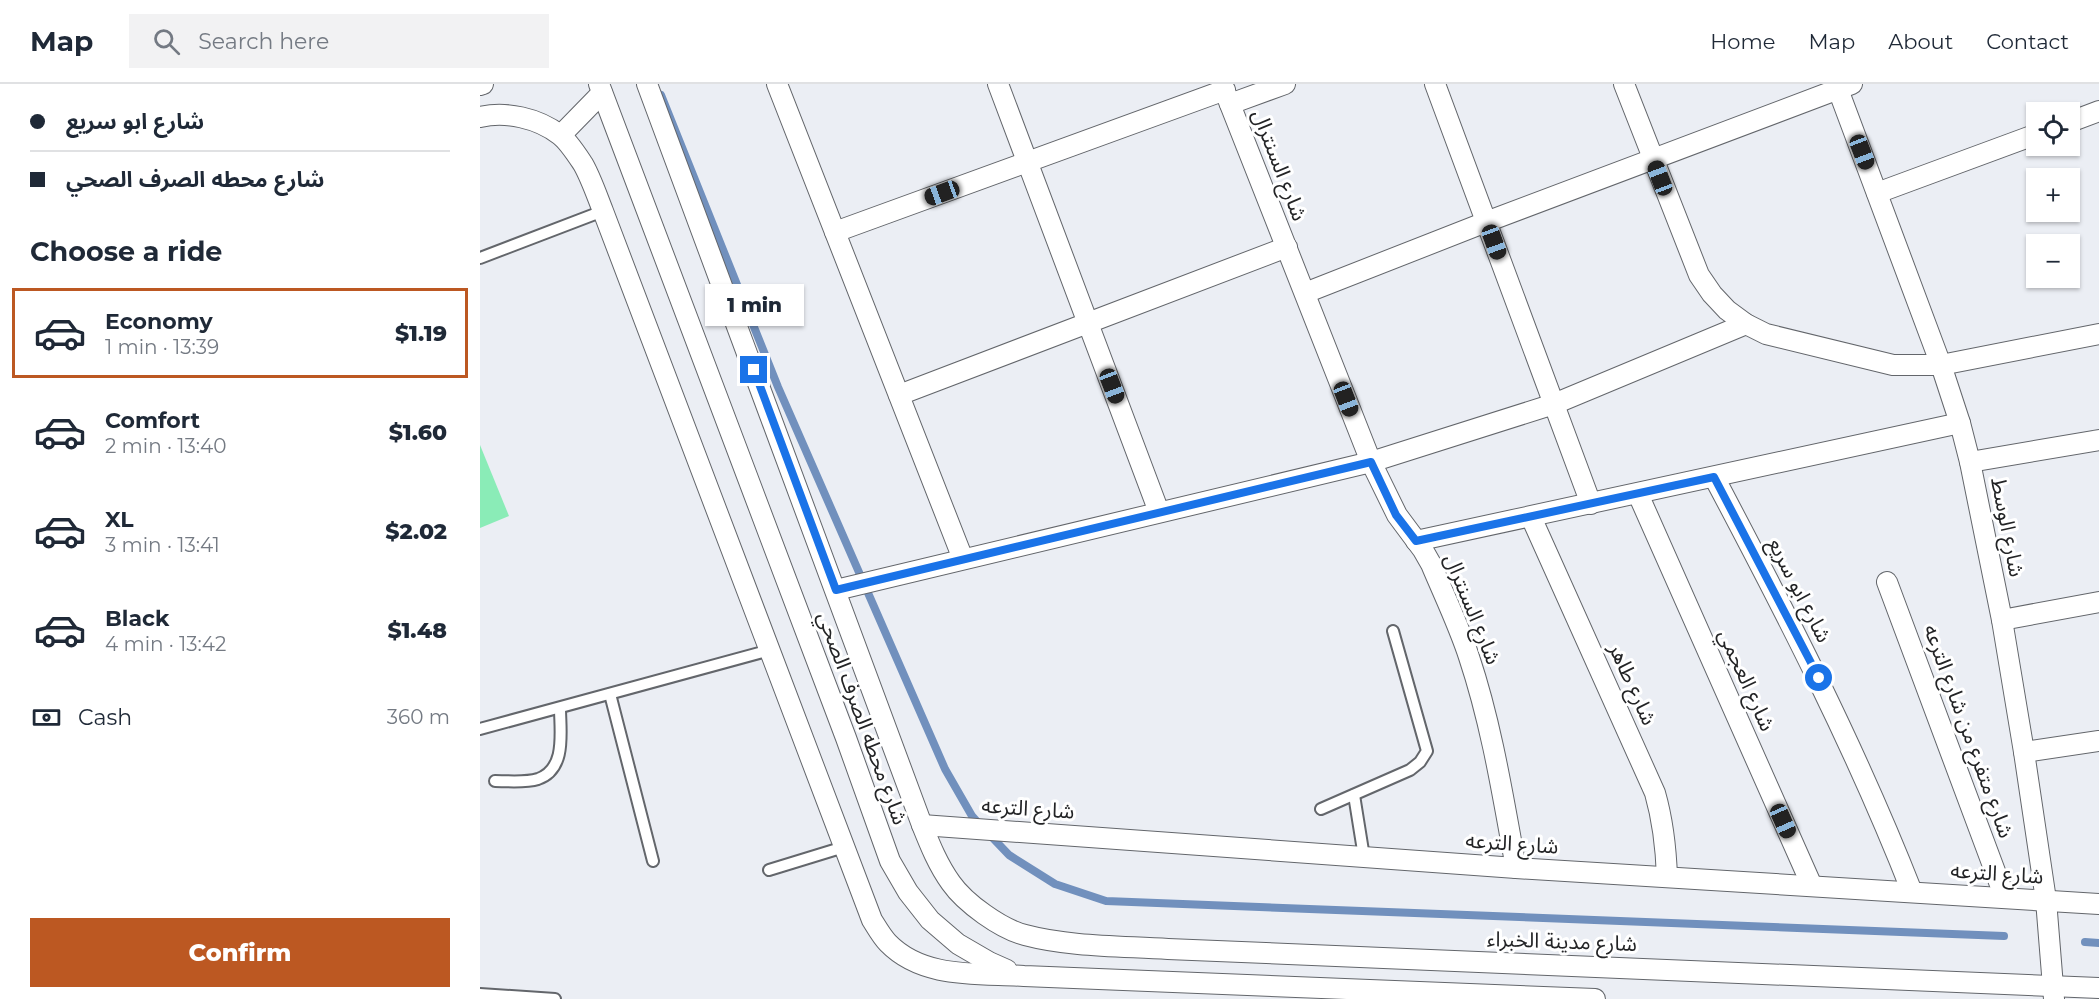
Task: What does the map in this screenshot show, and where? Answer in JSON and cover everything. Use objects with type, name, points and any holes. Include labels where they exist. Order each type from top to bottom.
[{"type":"street","name":"شارع محطه الصرف الصحي","points":[[647,84],[922,825],[936,857],[951,884],[984,915],[1023,935]]},
{"type":"street","points":[[777,84],[963,559]]},
{"type":"street","points":[[998,84],[1159,512]]},
{"type":"street","points":[[835,232],[1226,93],[1286,84]]},
{"type":"street","points":[[1435,84],[1591,504]]},
{"type":"street","points":[[1624,84],[1699,275],[1727,310],[1746,324],[1766,334],[1877,362],[1909,367],[1941,365],[2099,334]]},
{"type":"street","points":[[1305,293],[1842,86]]},
{"type":"street","name":"شارع الوسط","points":[[1842,86],[1877,194],[1941,365],[1970,462],[2002,620],[2024,752],[2046,900],[2054,992]]},
{"type":"street","name":"شارع محطه الصرف الصحي","points":[[601,89],[846,738],[890,861],[908,892],[930,920],[958,944],[989,962],[1024,976]]},
{"type":"street","points":[[561,135],[601,89]]},
{"type":"street","name":"شارع السنترال","points":[[1226,93],[1371,462],[1396,515],[1431,564],[1469,656],[1484,707],[1501,783],[1516,868]]},
{"type":"street","points":[[2080,118],[2099,111]]},
{"type":"street","points":[[480,117],[494,114],[519,117],[540,124],[561,135],[583,165],[603,211],[872,920],[887,942],[908,959],[934,970],[1024,976],[1595,999]]},
{"type":"street","points":[[1877,194],[2026,138]]},
{"type":"street","points":[[899,395],[1287,248]]},
{"type":"street","points":[[836,590],[1371,462],[1554,404],[1746,324]]},
{"type":"street","points":[[1416,541],[1960,423]]},
{"type":"street","points":[[1970,462],[2099,440]]},
{"type":"street","name":"شارع ابو سريع","points":[[1714,477],[1819,678],[1889,833],[1912,892]]},
{"type":"street","name":"شارع العجمي","points":[[1638,494],[1812,886]]},
{"type":"street","name":"شارع طاهر","points":[[1531,517],[1655,793],[1666,849],[1667,878]]},
{"type":"street","name":"شارع متفرع من شارع الترعه","points":[[1887,582],[2005,898]]},
{"type":"street","points":[[2002,620],[2099,602]]},
{"type":"street","points":[[2024,752],[2099,741]]},
{"type":"street","name":"شارع الترعه","points":[[922,825],[1516,868],[2099,904]]},
{"type":"street","name":"شارع مدينة الخبراء","points":[[1023,935],[1067,942],[1179,949],[2054,992],[2099,987]]},
{"type":"lane","points":[[480,258],[603,211]]},
{"type":"lane","points":[[1321,809],[1410,770],[1420,762],[1427,751],[1393,631]]},
{"type":"lane","points":[[480,729],[770,650]]},
{"type":"lane","points":[[610,694],[652,861]]},
{"type":"lane","points":[[495,781],[536,780],[548,774],[556,763],[561,742],[560,708]]},
{"type":"lane","points":[[1354,795],[1364,857]]},
{"type":"lane","points":[[769,870],[844,847]]},
{"type":"lane","points":[[480,993],[555,999]]},
{"type":"green space","points":[[480,445],[509,516],[480,528]]},
{"type":"waterway","points":[[661,95],[778,387],[945,769],[972,816],[980,825]]},
{"type":"waterway","points":[[988,833],[1009,855],[1055,884],[1106,901],[2004,936]]},
{"type":"waterway","points":[[2085,942],[2099,943]]},
{"type":"route","points":[[754,370],[836,590],[1371,462],[1396,515],[1416,541],[1714,477],[1819,678]]}]
